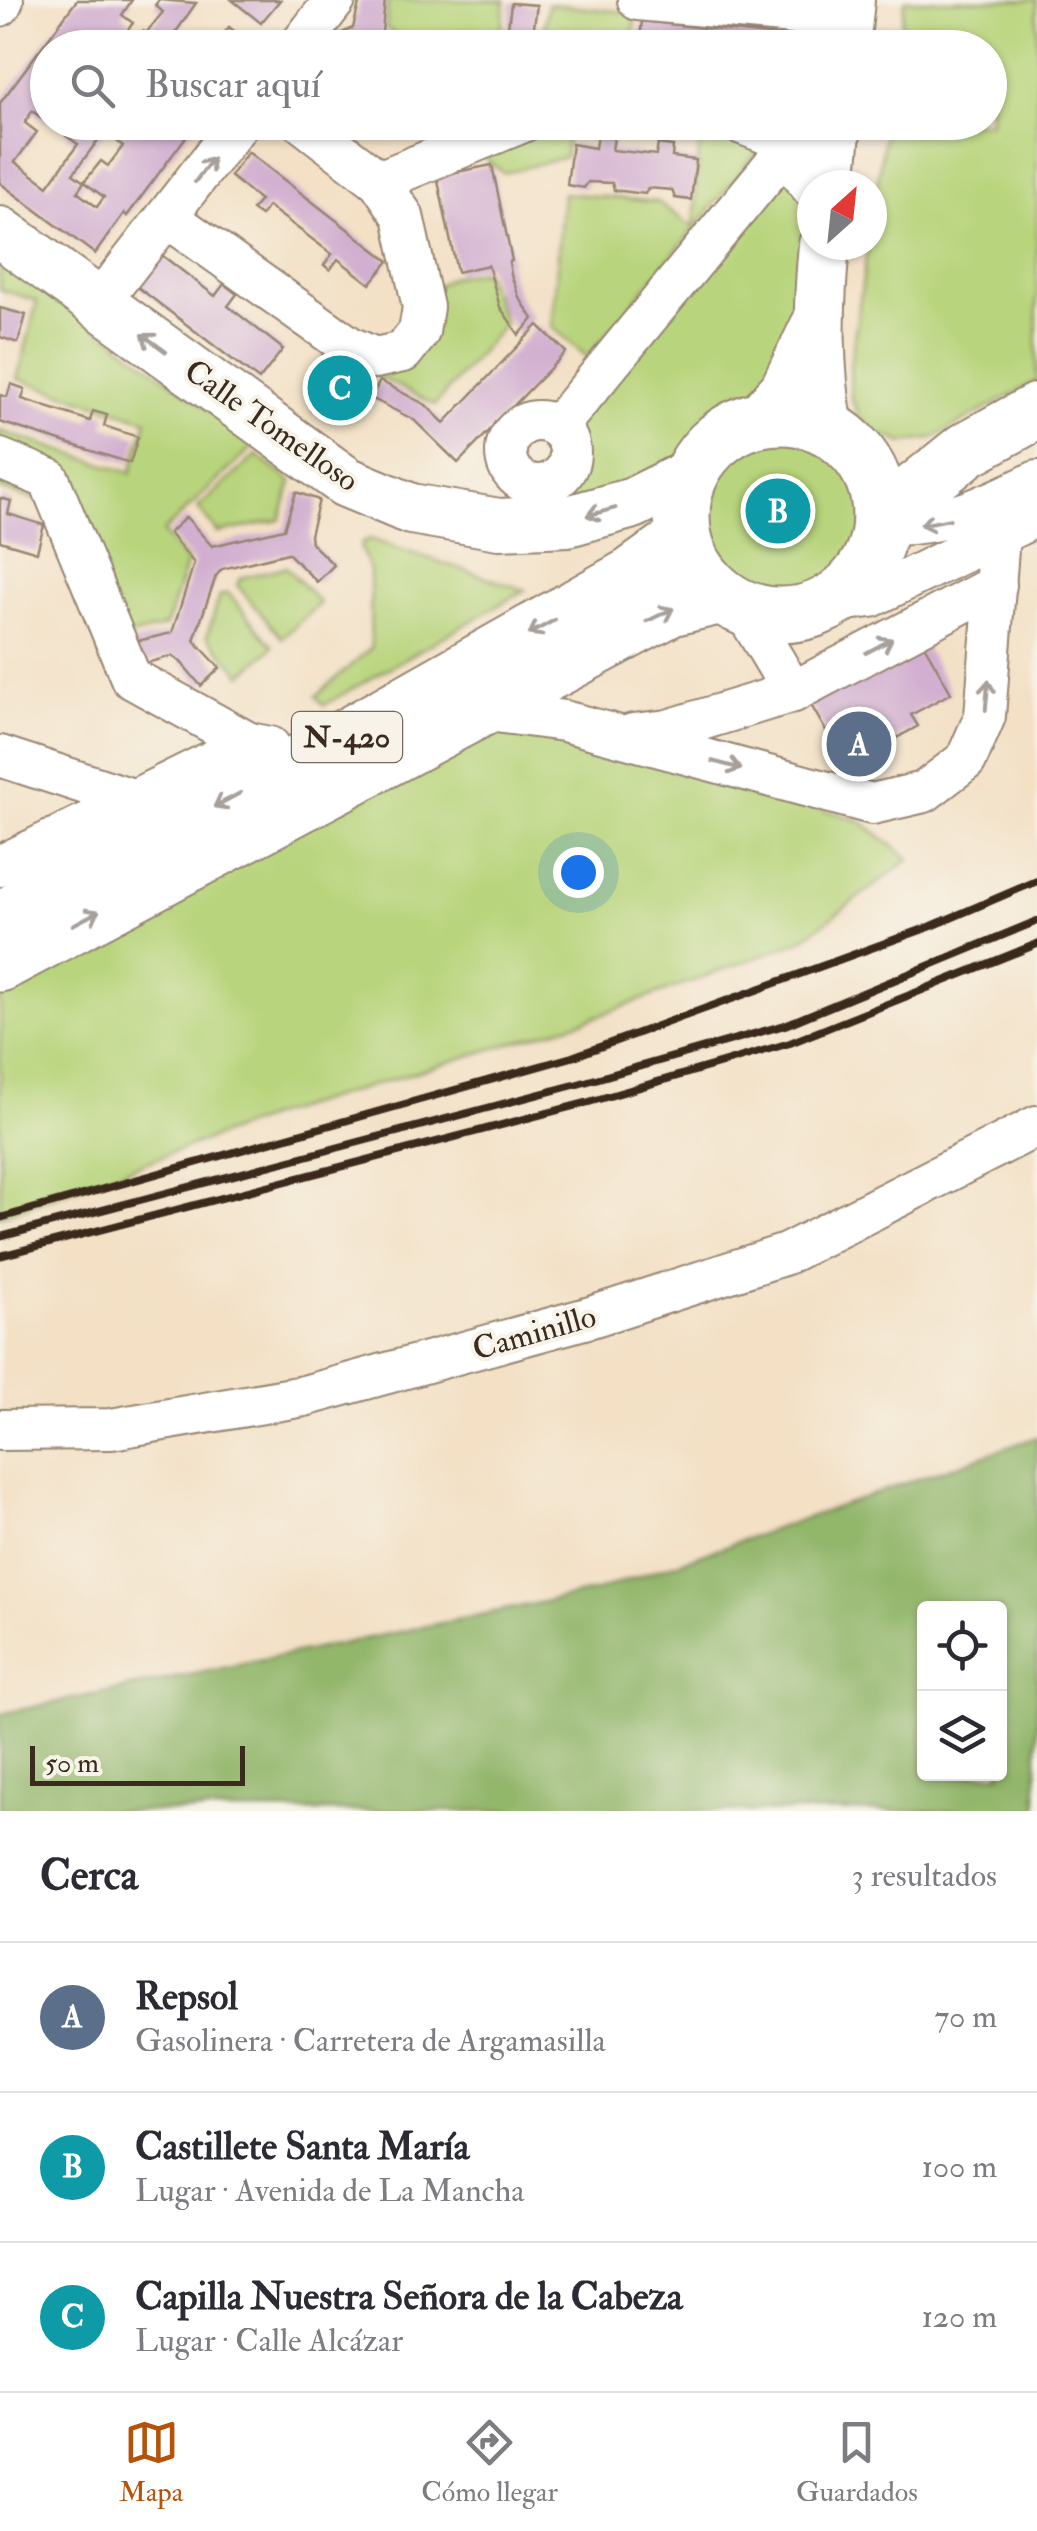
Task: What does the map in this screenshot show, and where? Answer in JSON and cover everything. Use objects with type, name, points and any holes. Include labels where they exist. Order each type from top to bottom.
[{"type":"highway","points":[[880,522],[966,450],[1037,411]]},
{"type":"highway","points":[[733,602],[705,580],[692,560],[681,516],[691,474],[718,439],[738,427],[783,417],[806,420],[843,441],[911,456],[966,450]]},
{"type":"highway","points":[[843,441],[870,473],[878,496],[880,522]]},
{"type":"highway","name":"N-420","points":[[0,964],[672,608],[733,602],[765,614],[788,615],[831,602],[865,570],[880,522]]},
{"type":"highway","name":"N-420","points":[[0,919],[314,755],[631,576],[684,538]]},
{"type":"main road","points":[[831,170],[834,140]]},
{"type":"main road","name":"Calle Tomelloso","points":[[0,232],[346,482],[410,509],[499,524],[568,521],[633,503],[691,474]]},
{"type":"main road","points":[[823,260],[817,323],[819,379],[843,441]]},
{"type":"main road","points":[[759,420],[785,390],[817,323]]},
{"type":"street","points":[[312,30],[334,0]]},
{"type":"street","points":[[638,0],[846,22]]},
{"type":"street","points":[[99,303],[226,140]]},
{"type":"street","points":[[168,218],[350,347],[375,358],[403,352],[419,332],[424,307],[404,216],[380,181],[326,140]]},
{"type":"street","points":[[380,181],[479,140]]},
{"type":"street","points":[[557,427],[795,140]]},
{"type":"street","points":[[798,140],[807,170]]},
{"type":"street","points":[[0,459],[49,479],[131,678],[249,743],[314,755]]},
{"type":"street","points":[[880,522],[913,526],[960,517],[1037,480]]},
{"type":"street","points":[[831,602],[872,596],[1037,516]]},
{"type":"street","points":[[481,710],[524,714],[620,736],[872,804],[924,792],[966,760],[985,716],[998,536]]},
{"type":"street","points":[[620,736],[668,730],[793,692],[996,584]]},
{"type":"street","points":[[733,602],[793,692]]},
{"type":"street","points":[[0,866],[249,743]]},
{"type":"street","points":[[0,756],[132,799]]},
{"type":"street","name":"Caminillo","points":[[0,1430],[110,1428],[304,1396],[591,1317],[786,1254],[1037,1126]]},
{"type":"green space","points":[[388,0],[505,0],[502,30],[386,28]]},
{"type":"green space","points":[[905,0],[1037,0],[1037,381],[933,438],[904,443],[880,434],[860,419],[851,398],[850,366],[866,260],[887,260],[887,170],[879,170],[884,140],[1007,140],[1007,30],[901,30]]},
{"type":"green space","points":[[548,4],[636,13],[634,30],[544,30]]},
{"type":"green space","points":[[567,140],[565,157],[504,173],[488,161],[481,141]]},
{"type":"green space","points":[[658,140],[767,140],[588,358],[552,327],[563,193],[658,202],[694,228],[699,145]]},
{"type":"green space","points":[[785,152],[798,170],[797,260],[815,260],[817,323],[738,427],[703,455],[568,521],[561,474],[570,455],[565,437]]},
{"type":"green space","points":[[0,256],[256,444],[163,532],[187,562],[166,626],[128,637],[41,501],[0,489],[0,431],[131,473],[147,420],[18,379],[37,301],[0,289]]},
{"type":"green space","points":[[484,271],[505,323],[435,405],[376,375],[421,296],[451,277]]},
{"type":"green space","points":[[781,432],[813,438],[840,456],[858,483],[864,515],[858,547],[840,574],[813,592],[781,598],[749,592],[722,574],[704,547],[698,515],[704,483],[722,456],[749,438]]},
{"type":"green space","points":[[257,455],[292,482],[280,520],[218,533],[198,508]]},
{"type":"green space","points":[[370,539],[525,590],[324,705],[316,696],[371,648],[370,571],[361,548]]},
{"type":"green space","points":[[286,567],[320,603],[282,638],[237,585],[240,578]]},
{"type":"green space","points":[[228,593],[273,647],[242,675],[207,636],[220,595]]},
{"type":"green space","points":[[481,710],[859,820],[910,859],[800,941],[590,1019],[275,1115],[0,1216],[0,975]]},
{"type":"green space","points":[[1037,1437],[1037,1811],[0,1811],[0,1714],[597,1591]]},
{"type":"building","points":[[77,0],[132,0],[122,15],[133,23],[128,30],[55,30]]},
{"type":"building","points":[[159,0],[196,3],[177,30],[148,30],[163,12],[155,5]]},
{"type":"building","points":[[232,0],[280,0],[261,23]]},
{"type":"building","points":[[360,0],[385,0],[382,30],[349,30],[353,28]]},
{"type":"building","points":[[511,3],[537,5],[534,30],[508,30]]},
{"type":"building","points":[[642,21],[723,30],[641,30]]},
{"type":"building","points":[[30,63],[30,114],[25,123],[30,127],[31,140],[15,162],[48,186],[78,144],[72,140],[98,140],[73,174],[84,182],[101,161],[108,166],[123,146],[118,140],[184,140],[95,254],[0,183],[0,103]],"holes":[[[84,182],[104,197],[97,207],[77,192]]]},
{"type":"building","points":[[596,140],[614,140],[612,150],[656,155],[658,144],[673,146],[672,157],[696,160],[691,200],[675,198],[672,190],[648,188],[645,194],[614,190],[612,183],[588,182],[584,188],[567,185],[572,144],[595,148]]},
{"type":"building","points":[[248,152],[389,261],[370,284],[338,259],[330,270],[324,265],[332,254],[268,206],[261,216],[252,210],[260,200],[230,176]]},
{"type":"building","points":[[492,165],[512,261],[511,275],[533,319],[519,335],[500,307],[488,265],[457,272],[437,176]]},
{"type":"building","points":[[159,253],[215,296],[224,284],[237,294],[228,306],[283,349],[259,380],[135,285]]},
{"type":"building","points":[[0,308],[26,315],[18,343],[0,337]]},
{"type":"building","points":[[538,325],[566,352],[458,463],[414,420],[371,398],[380,381],[426,405],[444,423]]},
{"type":"building","points":[[324,353],[370,378],[362,392],[346,401],[347,414],[333,421],[311,410],[310,394],[321,383],[316,368]]},
{"type":"building","points":[[11,384],[25,389],[22,399],[90,421],[93,411],[107,415],[104,426],[138,437],[130,463],[0,422],[0,395],[7,397]]},
{"type":"building","points":[[296,492],[319,500],[311,543],[334,565],[317,582],[288,553],[222,569],[216,576],[194,640],[220,668],[201,686],[172,656],[139,665],[133,642],[172,633],[194,563],[169,533],[186,517],[212,546],[284,529]]},
{"type":"building","points":[[0,498],[11,501],[8,514],[44,525],[37,552],[0,541]]},
{"type":"building","points":[[919,636],[951,693],[911,715],[918,726],[846,766],[807,698]]},
{"type":"railway","points":[[0,1218],[572,1057],[932,926],[1037,881]]},
{"type":"railway","points":[[0,1237],[785,1025],[1037,921]]},
{"type":"railway","points":[[0,1256],[589,1102],[790,1043],[1037,944]]},
{"type":"place","name":"Capilla Nuestra Señora de la Cabeza","points":[[340,388]]},
{"type":"place","name":"Castillete Santa María","points":[[778,511]]},
{"type":"place","name":"Repsol","points":[[859,744]]}]
